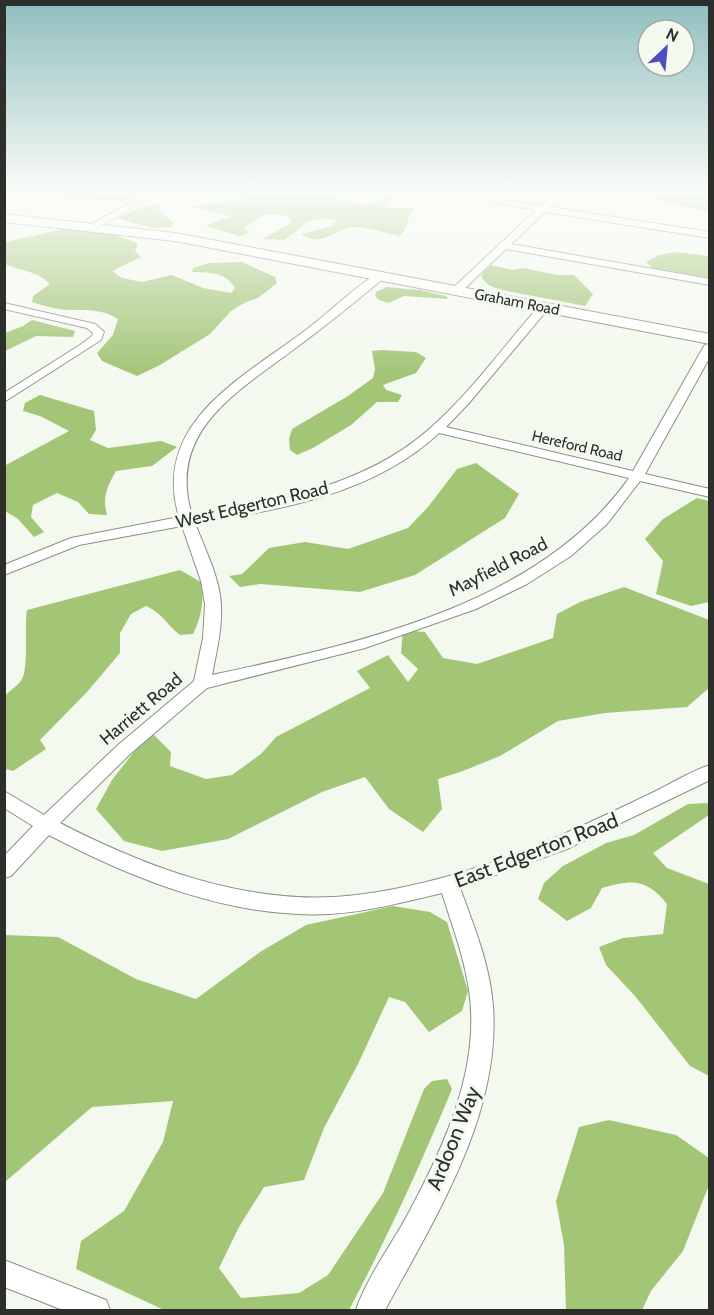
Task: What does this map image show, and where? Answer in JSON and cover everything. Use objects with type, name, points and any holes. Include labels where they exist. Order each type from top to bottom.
[{"type":"main road","name":"Graham Road","points":[[256,252],[710,339]]},
{"type":"street","points":[[457,290],[498,252]]},
{"type":"street","points":[[541,252],[710,282]]},
{"type":"street","name":"Harriett Road","points":[[4,870],[89,780],[147,726],[202,683],[213,631],[212,594],[186,521],[180,497],[180,469],[190,440],[210,410],[228,393],[300,341],[380,276]]},
{"type":"street","points":[[4,306],[91,326],[99,332],[97,338],[4,399]]},
{"type":"street","name":"West Edgerton Road","points":[[4,571],[49,550],[75,542],[264,506],[337,486],[375,471],[405,454],[437,429],[544,307]]},
{"type":"street","name":"Mayfield Road","points":[[202,683],[259,671],[429,622],[491,596],[540,570],[578,544],[605,518],[636,477],[710,346]]},
{"type":"street","name":"Hereford Road","points":[[437,429],[710,494]]},
{"type":"street","name":"East Edgerton Road","points":[[46,825],[157,874],[216,892],[264,902],[299,906],[337,905],[449,885],[510,864],[592,831],[710,772]]},
{"type":"street","points":[[4,798],[46,825]]},
{"type":"street","name":"Ardoon Way","points":[[370,1311],[446,1165],[468,1112],[477,1077],[481,1041],[480,988],[449,885]]},
{"type":"street","points":[[4,1273],[96,1311]]},
{"type":"green space","points":[[5,252],[136,252],[141,257],[112,271],[122,278],[142,282],[172,275],[203,288],[231,293],[235,288],[227,278],[216,274],[192,272],[193,268],[209,263],[242,262],[275,277],[277,283],[258,298],[231,311],[210,334],[160,365],[137,376],[102,361],[97,353],[113,335],[118,319],[101,312],[61,309],[32,302],[33,296],[50,284],[35,274],[5,264]]},
{"type":"green space","points":[[679,252],[709,256],[709,278],[653,269],[646,262],[659,255]]},
{"type":"green space","points":[[491,265],[512,270],[523,268],[557,275],[574,275],[593,294],[585,306],[502,290],[489,285],[481,275]]},
{"type":"green space","points":[[387,287],[420,290],[446,296],[448,299],[404,296],[388,303],[375,296],[376,292]]},
{"type":"green space","points":[[32,320],[75,331],[73,337],[36,336],[5,351],[5,333]]},
{"type":"green space","points":[[372,351],[416,352],[426,358],[416,373],[383,385],[386,390],[402,395],[398,402],[377,402],[351,425],[313,448],[297,455],[290,450],[289,439],[292,429],[348,396],[373,378],[375,369]]},
{"type":"green space","points":[[40,395],[94,411],[96,430],[90,440],[108,448],[161,441],[177,447],[152,466],[116,471],[106,492],[107,515],[89,514],[78,502],[57,493],[33,505],[31,517],[44,532],[34,537],[18,519],[5,511],[4,466],[69,431],[40,416],[23,411],[25,403]]},
{"type":"green space","points":[[476,463],[519,494],[505,518],[415,575],[360,592],[260,584],[240,587],[229,576],[242,574],[269,548],[305,542],[348,549],[408,528],[428,507],[457,469]]},
{"type":"green space","points":[[697,498],[709,501],[709,602],[691,606],[656,594],[663,561],[645,539],[663,519]]},
{"type":"green space","points":[[180,570],[201,582],[202,608],[193,634],[180,635],[146,606],[131,614],[120,633],[120,653],[87,692],[40,740],[46,749],[13,771],[5,769],[5,696],[21,681],[24,673],[27,610]]},
{"type":"green space","points":[[624,587],[709,620],[709,688],[687,707],[605,713],[558,721],[500,756],[438,779],[442,809],[423,832],[389,809],[365,777],[322,792],[228,839],[162,851],[124,841],[96,809],[112,780],[150,731],[171,752],[170,766],[206,779],[232,775],[261,754],[276,737],[370,688],[357,671],[388,655],[408,682],[418,669],[401,653],[403,630],[425,632],[443,658],[477,664],[553,638],[557,614],[580,602]]},
{"type":"green space","points":[[709,803],[709,815],[653,853],[667,868],[709,884],[709,1076],[690,1066],[635,996],[606,965],[599,947],[623,938],[663,934],[667,904],[660,896],[639,883],[622,883],[602,888],[591,908],[567,921],[538,899],[544,883],[563,866],[606,843],[634,835],[688,804]]},
{"type":"green space","points":[[393,906],[430,912],[447,922],[468,991],[462,1011],[429,1032],[405,1002],[389,997],[358,1064],[324,1128],[304,1180],[264,1187],[239,1227],[219,1268],[241,1298],[299,1293],[328,1275],[383,1193],[424,1089],[432,1081],[447,1079],[452,1089],[416,1173],[349,1310],[164,1310],[76,1269],[81,1241],[124,1211],[163,1142],[173,1101],[92,1107],[5,1182],[5,935],[58,937],[136,979],[196,999],[260,952],[306,925]]},
{"type":"green space","points":[[609,1120],[676,1135],[709,1158],[709,1185],[683,1251],[651,1291],[642,1310],[566,1310],[564,1245],[556,1201],[579,1127]]}]
